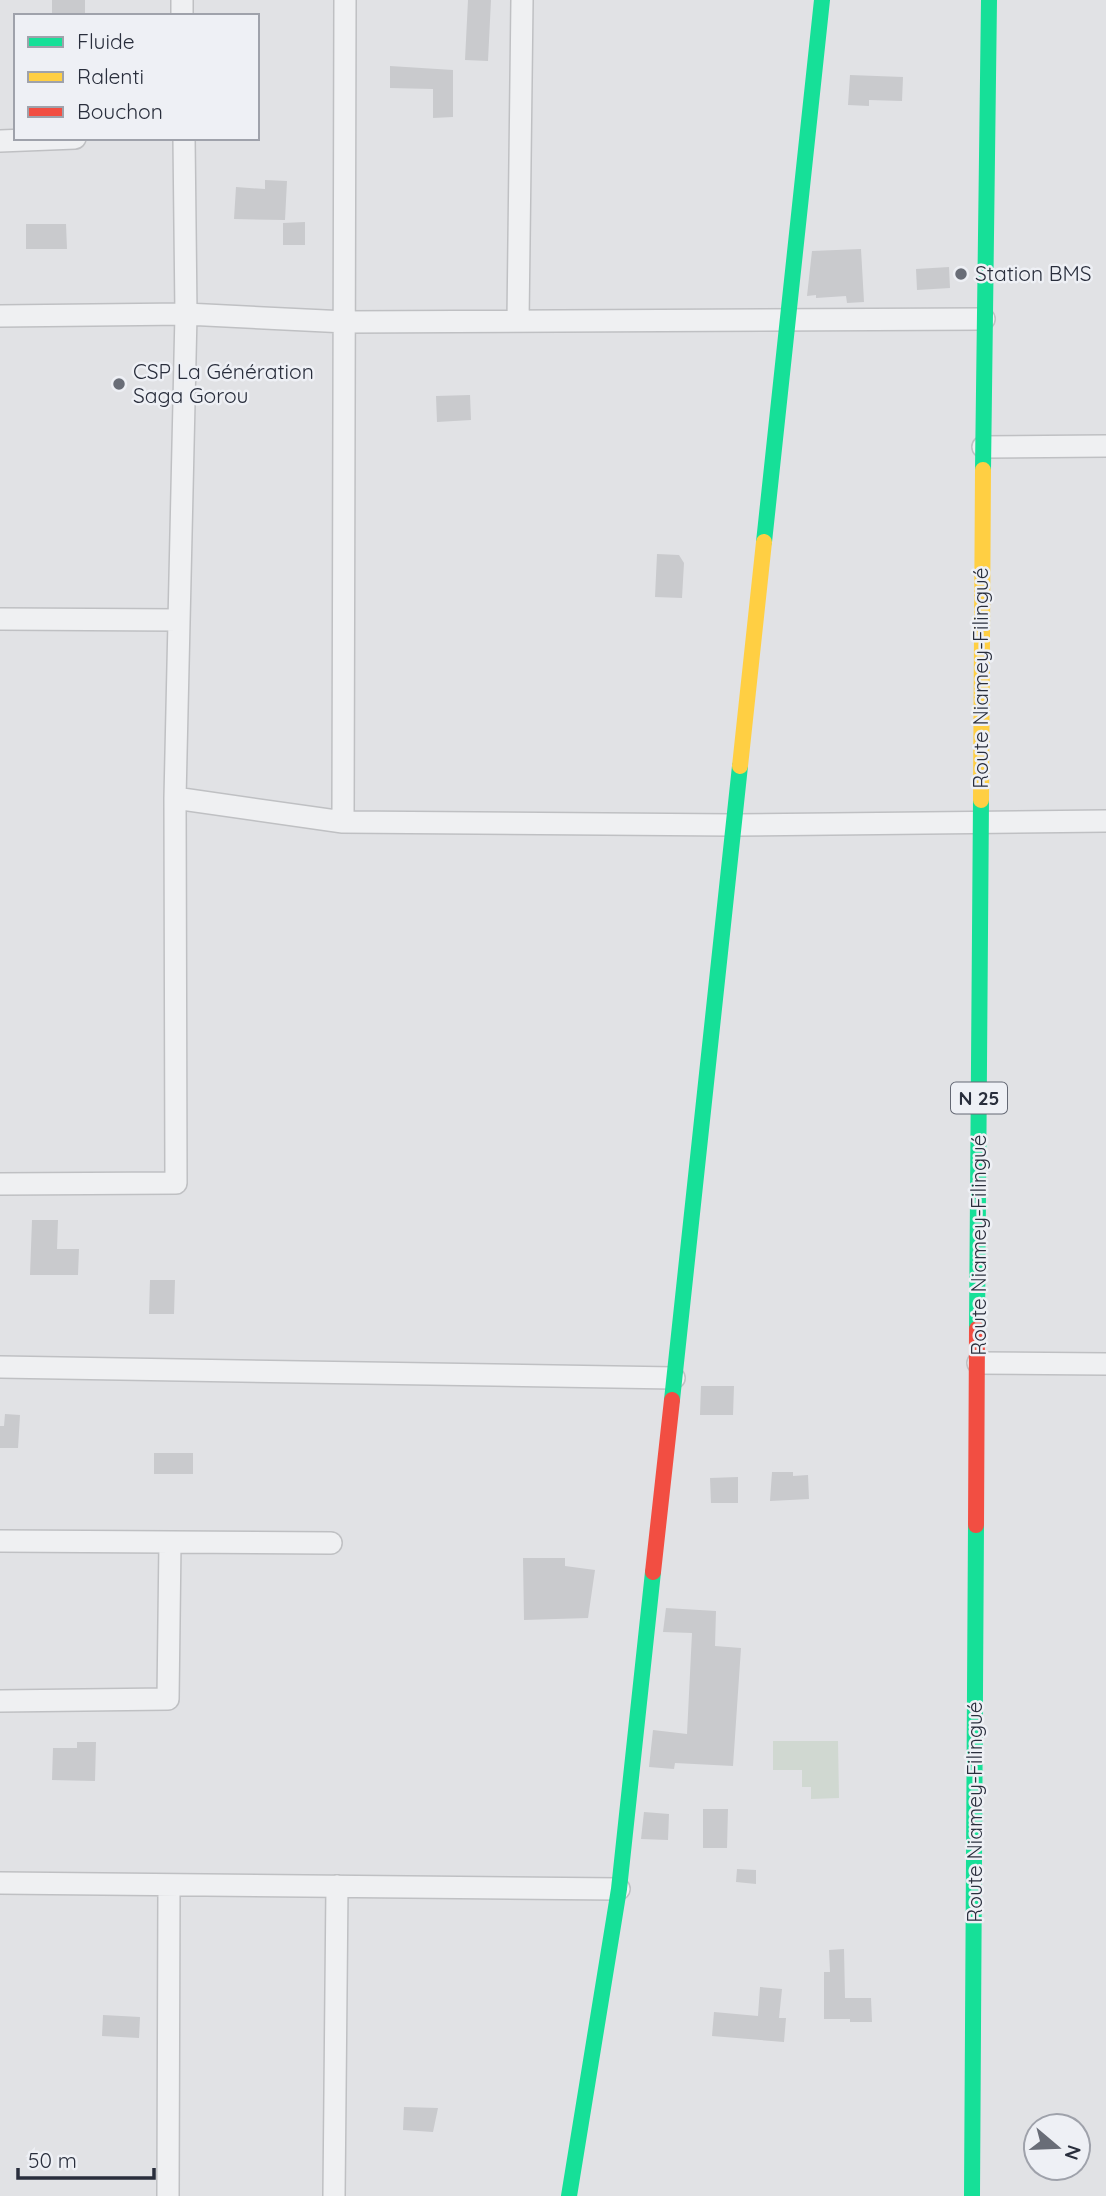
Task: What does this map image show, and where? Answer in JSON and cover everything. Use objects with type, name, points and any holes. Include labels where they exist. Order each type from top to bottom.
[{"type":"street","points":[[344,822],[345,0]]},
{"type":"street","points":[[518,321],[522,0]]},
{"type":"street","points":[[569,2196],[620,1889],[822,0]]},
{"type":"street","name":"Route Niamey-Filingué","points":[[972,2196],[980,821],[989,0]]},
{"type":"street","points":[[0,141],[25,140]]},
{"type":"street","points":[[0,1184],[176,1183],[175,798],[186,314],[184,140]]},
{"type":"street","points":[[0,316],[186,314],[346,321],[984,319]]},
{"type":"street","points":[[983,447],[1106,446]]},
{"type":"street","points":[[0,619],[179,620]]},
{"type":"street","points":[[175,798],[344,822],[733,825],[1106,821]]},
{"type":"street","points":[[978,1363],[1106,1364]]},
{"type":"street","points":[[0,1367],[674,1378]]},
{"type":"street","points":[[0,1541],[331,1543]]},
{"type":"street","points":[[0,1700],[169,1699],[170,1542]]},
{"type":"street","points":[[0,1883],[620,1889]]},
{"type":"street","points":[[168,2196],[169,1885]]},
{"type":"street","points":[[334,2196],[337,1886]]},
{"type":"shaded area","points":[[773,1741],[838,1741],[839,1798],[811,1799],[811,1787],[802,1787],[802,1770],[773,1770]]},
{"type":"building","points":[[52,0],[85,0],[85,14],[52,14]]},
{"type":"building","points":[[468,0],[491,0],[488,61],[465,60]]},
{"type":"building","points":[[390,66],[453,70],[453,117],[433,118],[433,89],[390,88]]},
{"type":"building","points":[[850,75],[903,77],[902,101],[869,100],[869,106],[848,105]]},
{"type":"building","points":[[265,180],[287,181],[285,220],[234,219],[236,187],[265,189]]},
{"type":"building","points":[[305,222],[305,245],[283,245],[283,223]]},
{"type":"building","points":[[26,224],[66,224],[67,249],[26,249]]},
{"type":"building","points":[[861,249],[864,302],[847,303],[846,296],[807,296],[812,251]]},
{"type":"building","points":[[949,267],[950,288],[917,290],[916,269]]},
{"type":"building","points":[[470,395],[471,420],[437,422],[436,396]]},
{"type":"building","points":[[657,554],[679,555],[684,563],[682,598],[655,597]]},
{"type":"building","points":[[32,1220],[58,1220],[57,1249],[79,1249],[78,1275],[30,1275]]},
{"type":"building","points":[[150,1280],[175,1280],[174,1314],[149,1314]]},
{"type":"building","points":[[701,1386],[734,1386],[733,1415],[700,1415]]},
{"type":"building","points":[[5,1414],[20,1415],[18,1448],[0,1448],[0,1426],[4,1426]]},
{"type":"building","points":[[154,1453],[193,1453],[193,1474],[154,1474]]},
{"type":"building","points":[[772,1472],[793,1472],[793,1476],[808,1475],[809,1499],[770,1501]]},
{"type":"building","points":[[738,1477],[738,1503],[711,1503],[710,1478]]},
{"type":"building","points":[[523,1558],[565,1558],[565,1566],[595,1570],[588,1618],[524,1620]]},
{"type":"building","points":[[666,1608],[716,1611],[715,1646],[741,1648],[733,1766],[675,1763],[674,1769],[649,1767],[653,1730],[687,1734],[692,1633],[663,1632]]},
{"type":"building","points":[[77,1742],[96,1742],[95,1781],[52,1780],[53,1748],[77,1748]]},
{"type":"building","points":[[703,1809],[728,1809],[727,1848],[703,1848]]},
{"type":"building","points":[[644,1812],[669,1814],[668,1840],[641,1839]]},
{"type":"building","points":[[737,1869],[756,1870],[756,1884],[736,1882]]},
{"type":"building","points":[[844,1949],[845,1998],[871,1998],[872,2022],[824,2019],[824,1972],[830,1972],[829,1950]]},
{"type":"building","points":[[760,1987],[782,1989],[779,2018],[786,2018],[784,2042],[712,2036],[714,2012],[758,2016]]},
{"type":"building","points":[[103,2015],[140,2017],[139,2038],[102,2036]]},
{"type":"building","points":[[404,2107],[438,2108],[433,2132],[403,2130]]},
{"type":"traffic: fast","points":[[764,542],[822,0]]},
{"type":"traffic: fast","points":[[983,470],[989,0]]},
{"type":"traffic: fast","points":[[672,1400],[740,766]]},
{"type":"traffic: fast","points":[[977,1329],[981,800]]},
{"type":"traffic: fast","points":[[972,2196],[976,1525]]},
{"type":"traffic: fast","points":[[569,2196],[619,1889],[653,1572]]},
{"type":"traffic: slow","points":[[981,800],[983,470]]},
{"type":"traffic: slow","points":[[740,766],[764,542]]},
{"type":"traffic: jam","points":[[976,1525],[977,1329]]},
{"type":"traffic: jam","points":[[653,1572],[672,1400]]},
{"type":"place","name":"Station BMS","points":[[961,274]]},
{"type":"place","name":"CSP La Génération Saga Gorou","points":[[119,384]]}]
